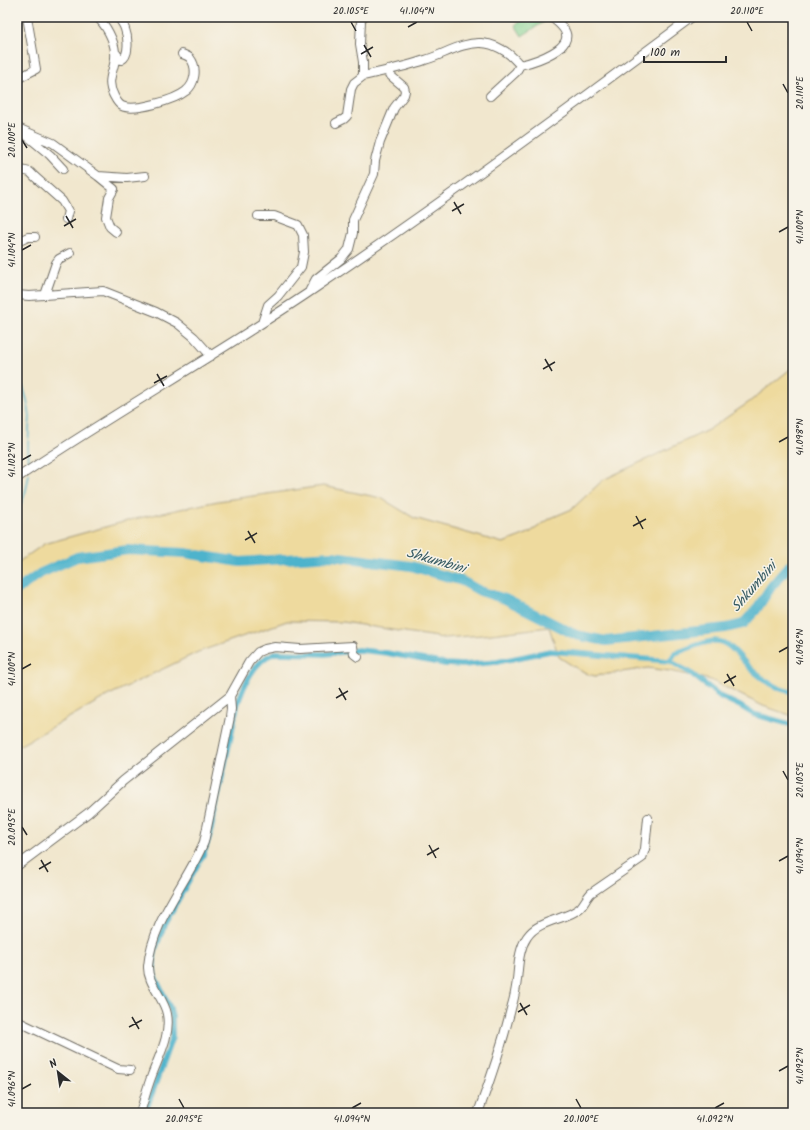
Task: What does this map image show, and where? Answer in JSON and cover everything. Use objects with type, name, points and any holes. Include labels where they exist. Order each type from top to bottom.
[{"type":"street","points":[[17,79],[36,69],[27,17]]},
{"type":"street","points":[[97,17],[103,23],[118,58],[123,60],[125,58],[128,38],[125,28],[118,17]]},
{"type":"street","points":[[363,17],[360,44],[363,62],[363,76]]},
{"type":"street","points":[[490,96],[516,72],[520,65],[534,62],[561,47],[565,41],[566,34],[564,28],[552,17]]},
{"type":"street","points":[[17,478],[308,293],[449,196],[692,17]]},
{"type":"street","points":[[336,123],[344,120],[347,116],[351,90],[354,83],[363,76],[426,60],[465,45],[481,43],[502,49],[514,57],[520,65]]},
{"type":"street","points":[[115,52],[115,59],[110,77],[112,93],[117,102],[121,105],[136,108],[166,100],[184,92],[191,87],[195,72],[194,66],[190,57],[182,54]]},
{"type":"street","points":[[308,293],[316,279],[341,259],[349,249],[353,233],[352,220],[374,174],[375,161],[387,123],[405,91],[402,84],[391,76],[388,70]]},
{"type":"street","points":[[17,126],[25,135],[50,155],[63,169]]},
{"type":"street","points":[[17,126],[53,143],[114,188],[109,198],[106,217],[110,227],[116,232]]},
{"type":"street","points":[[17,169],[30,172],[62,201],[68,211],[66,219]]},
{"type":"street","points":[[98,176],[127,178],[145,176]]},
{"type":"street","points":[[258,216],[274,216],[298,225],[303,235],[304,252],[301,267],[268,306],[262,323]]},
{"type":"street","points":[[17,242],[28,237],[35,237]]},
{"type":"street","points":[[45,295],[56,263],[59,259],[70,253]]},
{"type":"street","points":[[17,295],[29,296],[103,291],[156,312],[177,323],[194,337],[211,356]]},
{"type":"street","points":[[17,866],[88,813],[123,781],[230,696],[252,657],[261,650],[275,647],[300,649],[353,646],[355,652]]},
{"type":"street","points":[[140,1113],[164,1046],[168,1029],[168,1016],[165,1007],[148,971],[151,953],[165,912],[179,886],[197,858],[204,842],[232,709],[230,696]]},
{"type":"street","points":[[478,1113],[503,1039],[516,987],[521,949],[528,936],[537,928],[552,919],[580,908],[591,893],[642,858],[646,850],[648,818]]},
{"type":"street","points":[[17,1020],[118,1069],[130,1070]]},
{"type":"green space","points":[[528,17],[545,17],[547,20],[522,36],[515,25]]},
{"type":"sand","name":"Shkumbini","points":[[793,367],[793,716],[763,706],[711,680],[670,671],[648,668],[595,676],[584,673],[559,657],[549,627],[443,638],[343,622],[287,621],[198,652],[107,696],[17,747],[17,563],[44,544],[134,519],[218,501],[323,486],[381,498],[414,518],[503,543],[529,533],[551,518],[572,509],[603,480],[708,430],[748,403]]},
{"type":"waterway","points":[[17,375],[23,387],[30,416],[28,445],[29,467]]},
{"type":"waterway","points":[[17,509],[24,497],[29,474]]},
{"type":"waterway","name":"Shkumbini","points":[[17,590],[41,573],[77,557],[128,550],[185,553],[240,562],[332,556],[411,566],[462,581],[480,591],[505,599],[576,635],[606,641],[726,628],[743,624],[756,610],[771,587],[789,566],[793,564]]},
{"type":"waterway","points":[[145,1113],[172,1037],[172,1017],[170,1008],[154,972],[155,950],[164,925],[204,853],[210,834],[237,706],[250,675],[267,657],[275,653],[325,654],[359,650],[387,653],[445,664],[463,665],[497,662],[550,651],[670,661],[675,653],[714,641],[730,647],[752,670],[766,681],[776,687],[793,692]]},
{"type":"waterway","points":[[670,661],[692,674],[721,697],[753,714],[793,725]]}]
